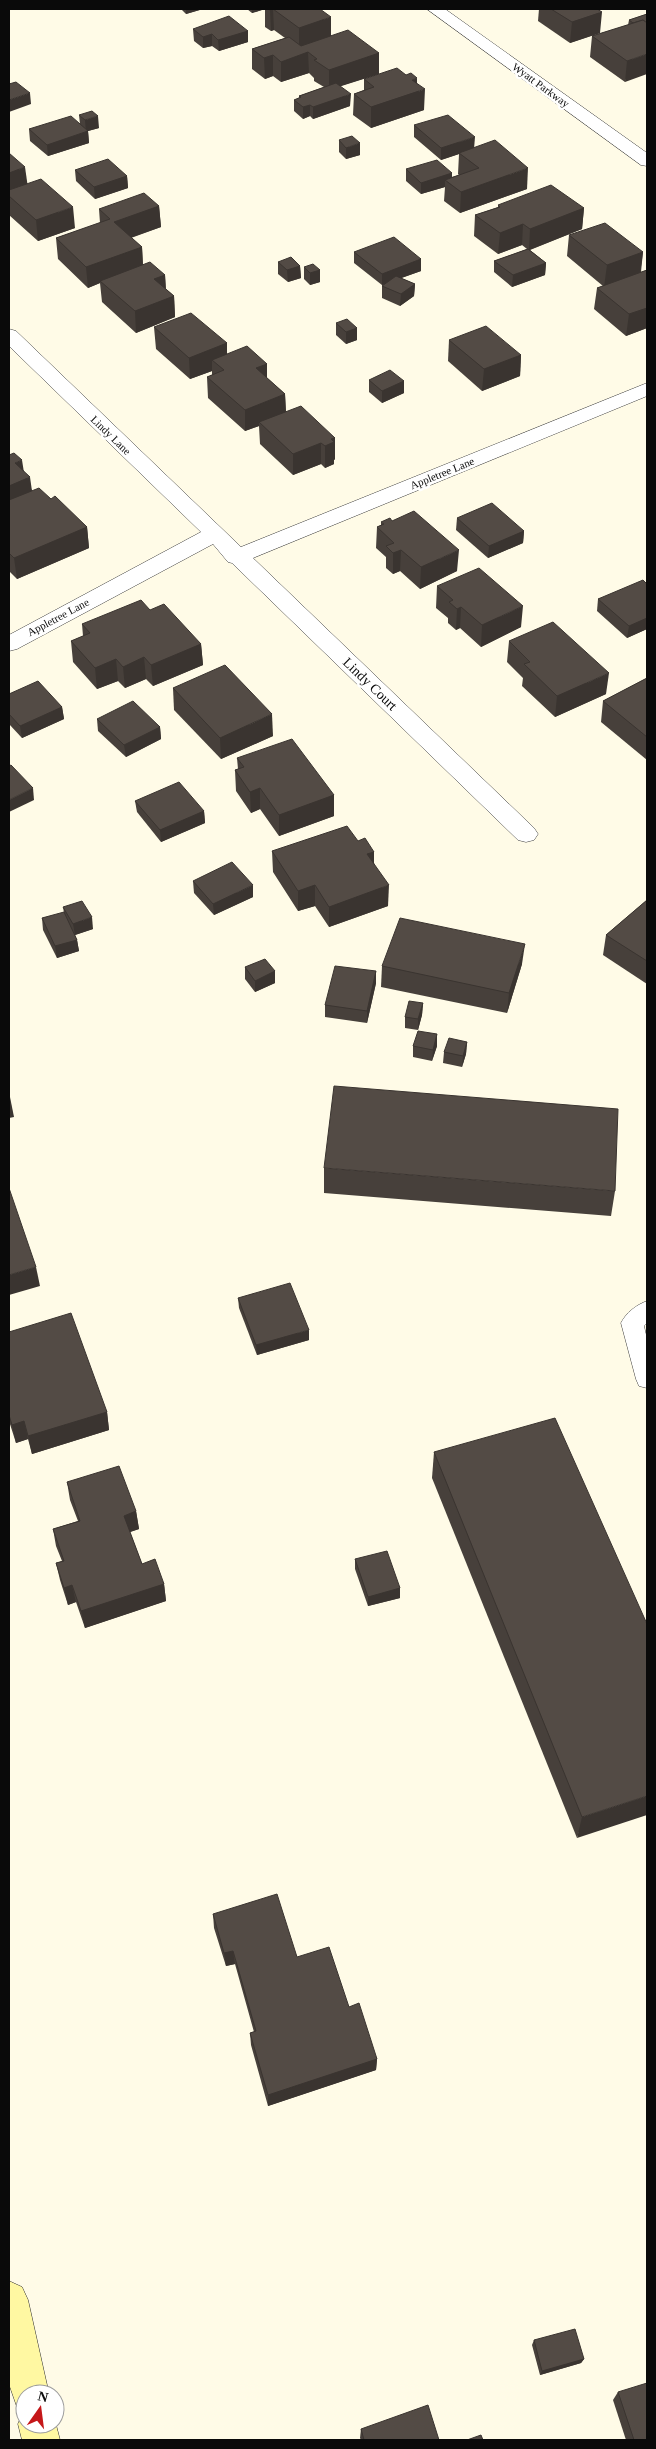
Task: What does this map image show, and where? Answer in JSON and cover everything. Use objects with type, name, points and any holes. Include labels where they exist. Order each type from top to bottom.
[{"type":"main road","points":[[9,2300],[28,2384]]},
{"type":"street","name":"Wyatt Parkway","points":[[435,9],[647,161]]},
{"type":"street","name":"Lindy Lane","points":[[9,335],[214,534]]},
{"type":"street","name":"Appletree Lane","points":[[236,557],[647,389]]},
{"type":"street","name":"Lindy Court","points":[[214,534],[526,834]]},
{"type":"street","name":"Appletree Lane","points":[[9,644],[214,534]]},
{"type":"lane","points":[[647,1310],[632,1323],[647,1379]]},
{"type":"building","points":[[273,9],[320,9],[331,17],[299,28]]},
{"type":"building","points":[[551,9],[597,9],[602,12],[572,22]]},
{"type":"building","points":[[647,14],[647,23],[643,20],[633,23],[629,20]]},
{"type":"building","points":[[229,16],[248,31],[218,40],[212,34],[203,37],[193,29]]},
{"type":"building","points":[[643,20],[647,23],[647,54],[627,61],[592,36]]},
{"type":"building","points":[[348,30],[379,53],[329,70],[314,60],[317,59],[308,52],[281,62],[273,55],[264,58],[252,49],[289,37],[301,46]]},
{"type":"building","points":[[397,68],[406,75],[411,73],[417,78],[412,80],[425,89],[371,107],[354,94],[374,87],[364,79]]},
{"type":"building","points":[[16,82],[30,93],[9,100],[9,84]]},
{"type":"building","points":[[336,83],[351,94],[313,107],[310,105],[303,107],[294,100],[301,97],[299,96]]},
{"type":"building","points":[[92,111],[98,116],[85,120],[79,115]]},
{"type":"building","points":[[448,115],[475,137],[441,148],[414,125]]},
{"type":"building","points":[[71,116],[88,131],[47,145],[29,129]]},
{"type":"building","points":[[352,136],[360,143],[346,148],[339,140]]},
{"type":"building","points":[[495,140],[528,168],[461,192],[445,180],[479,168],[459,153]]},
{"type":"building","points":[[9,153],[25,167],[9,173]]},
{"type":"building","points":[[108,159],[127,176],[94,187],[75,170]]},
{"type":"building","points":[[437,160],[452,173],[421,183],[406,169]]},
{"type":"building","points":[[41,179],[73,207],[36,220],[9,196],[9,190]]},
{"type":"building","points":[[551,185],[584,208],[530,229],[523,224],[500,233],[475,215],[500,207],[498,205]]},
{"type":"building","points":[[144,193],[159,206],[114,222],[142,247],[86,267],[56,238],[110,219],[99,209]]},
{"type":"building","points":[[605,223],[643,252],[607,265],[569,235]]},
{"type":"building","points":[[394,237],[421,259],[382,274],[354,252]]},
{"type":"building","points":[[528,249],[546,263],[513,275],[494,261]]},
{"type":"building","points":[[291,257],[300,266],[287,270],[278,262]]},
{"type":"building","points":[[150,262],[165,275],[154,279],[174,296],[135,311],[100,281]]},
{"type":"building","points":[[313,264],[320,270],[310,273],[304,267]]},
{"type":"building","points":[[647,270],[647,308],[629,314],[597,288]]},
{"type":"building","points":[[396,276],[415,284],[401,294],[382,286]]},
{"type":"building","points":[[191,313],[227,343],[189,358],[154,327]]},
{"type":"building","points":[[347,319],[357,328],[346,332],[336,323]]},
{"type":"building","points":[[486,326],[521,355],[484,369],[449,340]]},
{"type":"building","points":[[247,346],[267,364],[256,368],[285,394],[245,410],[207,377],[224,370],[212,360]]},
{"type":"building","points":[[390,370],[404,381],[382,391],[369,380]]},
{"type":"building","points":[[301,406],[335,438],[331,439],[334,442],[325,446],[321,443],[293,454],[259,422]]},
{"type":"building","points":[[14,453],[22,460],[15,463],[30,477],[9,486],[9,455]]},
{"type":"building","points":[[39,488],[51,499],[55,496],[87,527],[14,558],[9,553],[9,500]]},
{"type":"building","points":[[492,503],[524,531],[489,546],[457,518]]},
{"type":"building","points":[[414,511],[459,550],[421,567],[401,550],[393,553],[386,546],[394,543],[377,527],[384,524],[381,522],[390,518],[392,521]]},
{"type":"building","points":[[479,568],[523,606],[482,625],[461,607],[457,609],[449,602],[453,600],[437,586]]},
{"type":"building","points":[[643,580],[647,584],[647,618],[629,626],[598,599]]},
{"type":"building","points":[[141,600],[150,610],[164,604],[201,644],[151,665],[144,657],[123,667],[116,659],[95,668],[71,641],[90,633],[82,624]]},
{"type":"building","points":[[553,622],[609,673],[557,696],[524,664],[530,662],[509,641]]},
{"type":"building","points":[[225,665],[272,714],[220,738],[173,688]]},
{"type":"building","points":[[647,678],[647,737],[603,701]]},
{"type":"building","points":[[38,681],[62,707],[20,726],[9,714],[9,694]]},
{"type":"building","points":[[133,701],[160,727],[124,745],[97,719]]},
{"type":"building","points":[[292,739],[334,795],[279,815],[260,788],[250,792],[235,770],[244,767],[237,758]]},
{"type":"building","points":[[11,765],[33,788],[9,800],[9,766]]},
{"type":"building","points":[[179,782],[204,811],[160,830],[135,801]]},
{"type":"building","points":[[347,826],[358,841],[365,838],[374,852],[367,854],[389,885],[329,907],[315,885],[298,891],[272,851]]},
{"type":"building","points":[[232,862],[253,885],[213,904],[193,881]]},
{"type":"building","points":[[647,900],[647,961],[606,935]]},
{"type":"building","points":[[82,901],[92,917],[73,924],[63,907]]},
{"type":"building","points":[[64,912],[77,940],[55,946],[42,918]]},
{"type":"building","points":[[400,918],[525,944],[509,993],[382,966]]},
{"type":"building","points":[[265,959],[275,971],[255,981],[245,967]]},
{"type":"building","points":[[335,966],[376,971],[367,1011],[325,1005]]},
{"type":"building","points":[[409,1001],[423,1003],[418,1019],[405,1017]]},
{"type":"building","points":[[418,1031],[437,1034],[433,1050],[413,1046]]},
{"type":"building","points":[[449,1038],[467,1042],[463,1056],[444,1052]]},
{"type":"building","points":[[334,1086],[618,1109],[615,1191],[324,1168]]},
{"type":"building","points":[[9,1188],[36,1267],[9,1275]]},
{"type":"building","points":[[290,1283],[309,1330],[256,1345],[238,1298]]},
{"type":"building","points":[[71,1313],[107,1412],[28,1436],[24,1421],[12,1425],[9,1415],[9,1332]]},
{"type":"building","points":[[555,1418],[647,1624],[647,1796],[582,1817],[434,1452]]},
{"type":"building","points":[[119,1466],[136,1511],[124,1516],[142,1564],[155,1559],[164,1584],[81,1611],[72,1585],[64,1588],[56,1563],[64,1561],[53,1529],[80,1521],[67,1482]]},
{"type":"building","points":[[387,1551],[400,1588],[368,1597],[355,1559]]},
{"type":"building","points":[[277,1894],[297,1957],[329,1947],[349,2007],[359,2003],[377,2059],[268,2095],[250,2033],[256,2031],[233,1951],[224,1953],[213,1914]]},
{"type":"building","points":[[575,2329],[584,2359],[542,2371],[534,2340]]},
{"type":"building","points":[[647,2383],[647,2440],[634,2440],[618,2392]]},
{"type":"building","points":[[428,2405],[439,2440],[364,2440],[361,2429]]},
{"type":"building","points":[[481,2435],[483,2440],[467,2440]]}]
